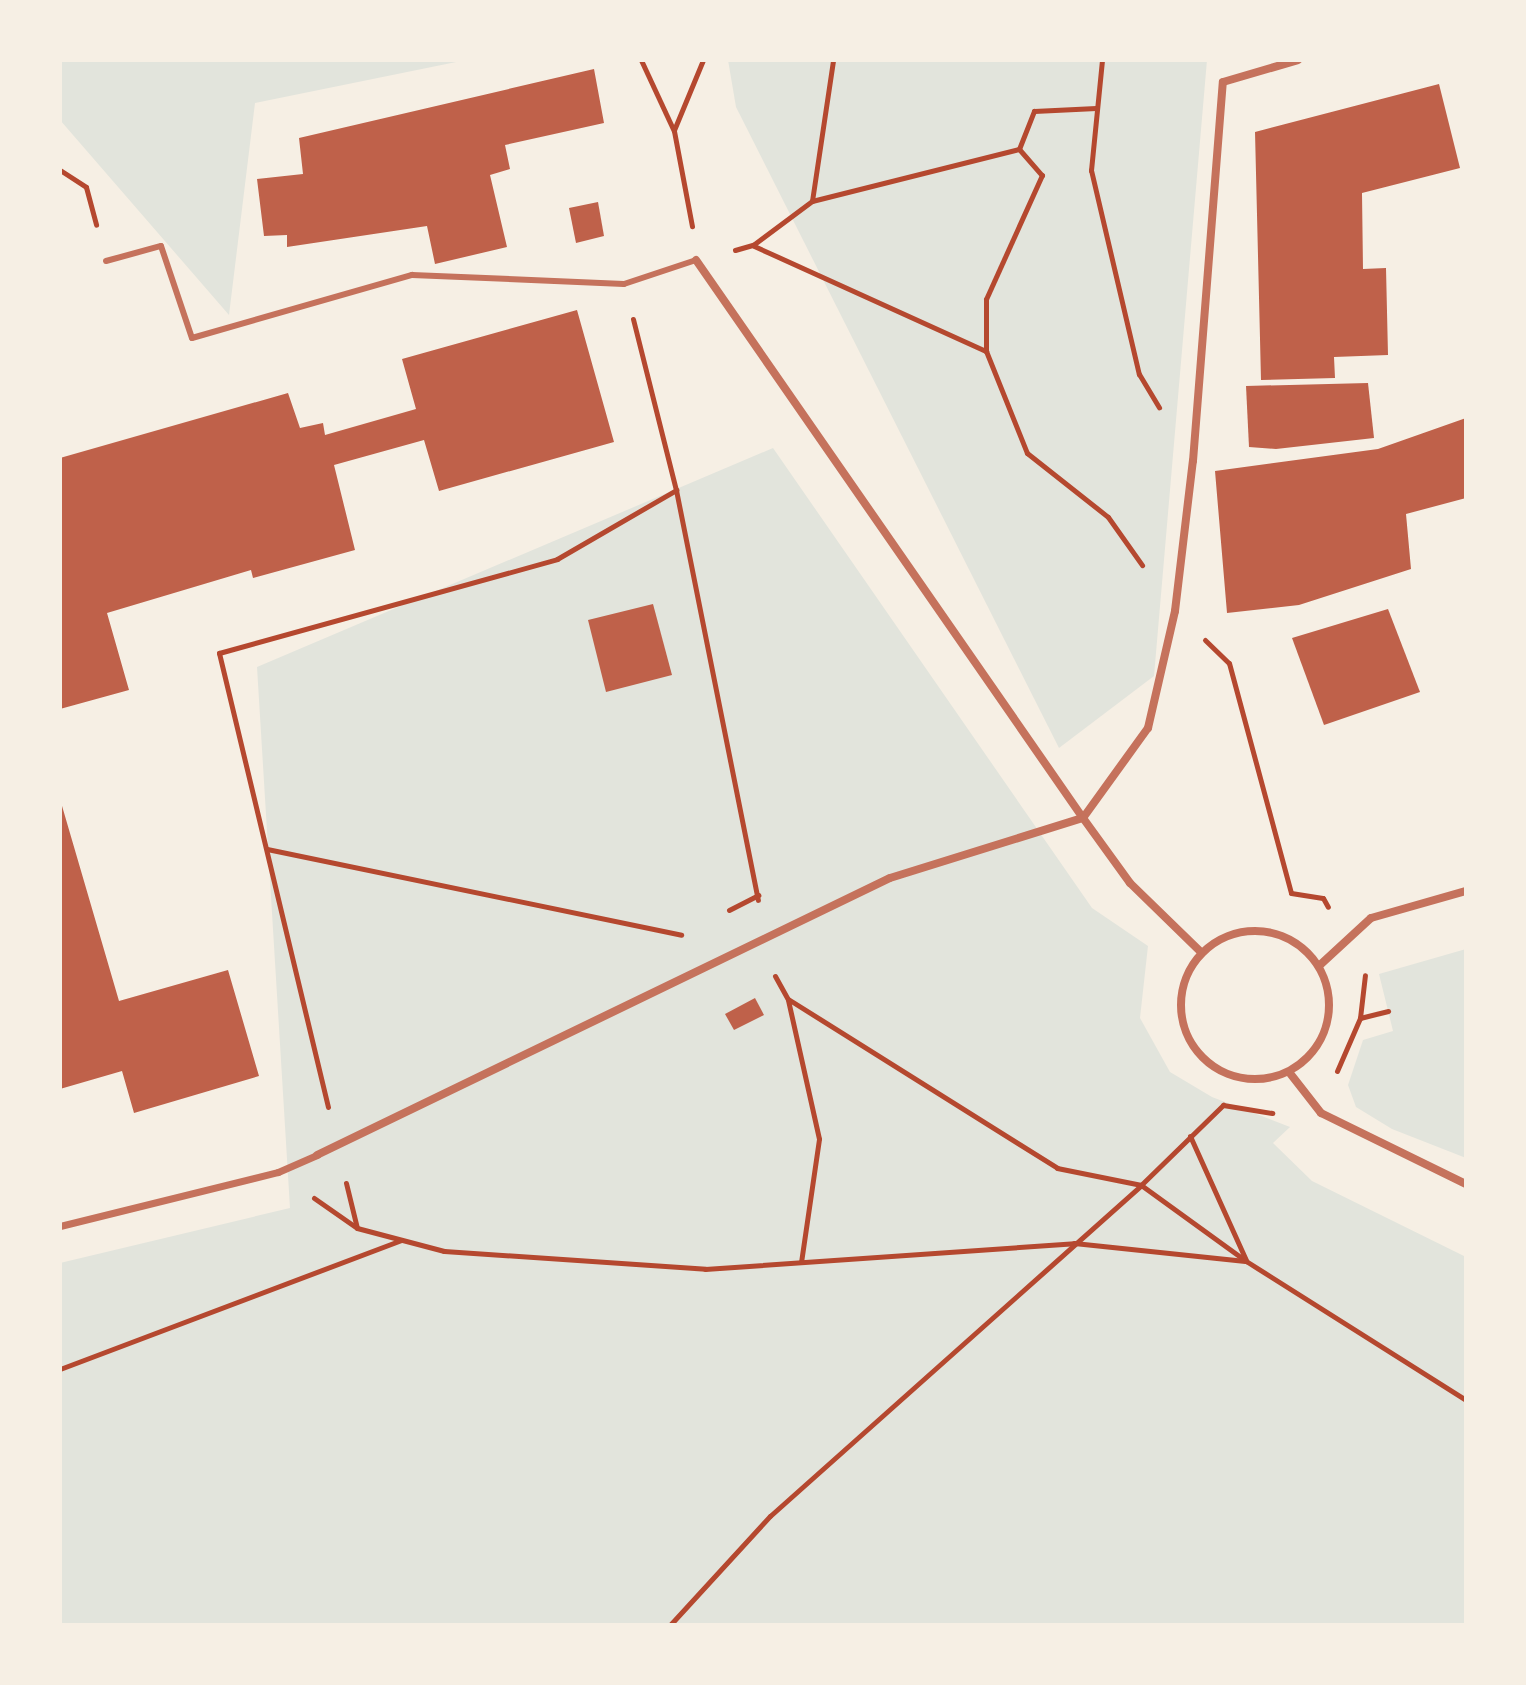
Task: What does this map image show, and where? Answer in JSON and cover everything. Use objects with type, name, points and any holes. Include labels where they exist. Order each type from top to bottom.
[{"type":"street","points":[[60,1226],[278,1172],[890,878],[1083,818],[1148,728],[1175,611],[1193,461],[1223,82],[1298,60]]},
{"type":"street","points":[[696,260],[1130,883],[1201,952]]},
{"type":"street","points":[[1320,965],[1371,918],[1466,891]]},
{"type":"street","points":[[1241,931],[1285,936],[1320,965],[1330,995],[1328,1026],[1313,1054],[1289,1072],[1255,1081],[1221,1072],[1194,1049],[1180,1017],[1183,982],[1201,952],[1241,931]]},
{"type":"street","points":[[1289,1072],[1321,1113],[1466,1184]]},
{"type":"lane","points":[[106,261],[161,246],[192,338],[412,275],[624,284],[696,260]]},
{"type":"path","points":[[641,60],[674,131],[696,260],[753,245],[812,201],[1019,149]]},
{"type":"path","points":[[674,131],[703,60]]},
{"type":"path","points":[[812,201],[833,60]]},
{"type":"path","points":[[1102,60],[1091,170],[1139,374],[1193,461]]},
{"type":"path","points":[[1019,149],[1034,111],[1096,108]]},
{"type":"path","points":[[670,1625],[770,1516],[1141,1185],[1223,1105],[1276,1113],[1309,1095],[1341,1067],[1360,1018],[1365,968],[1323,898],[1291,893],[1229,663],[1175,611],[1108,517],[1027,453],[986,351],[986,299],[1042,175],[1019,149]]},
{"type":"path","points":[[60,170],[86,187],[106,261]]},
{"type":"path","points":[[753,245],[986,351]]},
{"type":"path","points":[[624,284],[676,490],[758,895],[754,943],[788,999],[819,1139],[801,1262]]},
{"type":"path","points":[[357,1228],[219,653],[557,559],[676,490]]},
{"type":"path","points":[[267,849],[680,936],[693,929]]},
{"type":"path","points":[[719,915],[758,895]]},
{"type":"path","points":[[788,999],[1057,1168],[1141,1185],[1246,1261],[1466,1400]]},
{"type":"path","points":[[1360,1018],[1388,1011]]},
{"type":"path","points":[[1190,1136],[1246,1261]]},
{"type":"path","points":[[278,1172],[357,1228],[444,1251],[705,1269],[1074,1243],[1246,1261]]},
{"type":"path","points":[[60,1369],[402,1240]]},
{"type":"shaded area","points":[[60,60],[466,60],[255,103],[229,315],[60,120]]},
{"type":"shaded area","points":[[728,60],[1207,60],[1154,676],[1059,748],[736,107]]},
{"type":"shaded area","points":[[773,448],[1092,908],[1148,946],[1140,1018],[1170,1072],[1212,1097],[1290,1127],[1273,1143],[1312,1181],[1466,1257],[1466,1625],[60,1625],[60,1263],[290,1208],[257,667]]},
{"type":"shaded area","points":[[1466,949],[1466,1158],[1392,1129],[1356,1107],[1348,1085],[1363,1040],[1393,1031],[1379,974]]},
{"type":"building","points":[[594,69],[604,123],[505,145],[510,169],[490,175],[507,247],[435,264],[427,226],[287,247],[287,235],[264,236],[257,179],[303,174],[299,138]]},
{"type":"building","points":[[1439,84],[1460,168],[1362,193],[1363,269],[1386,268],[1388,355],[1334,357],[1335,378],[1261,380],[1255,132]]},
{"type":"building","points":[[598,202],[604,236],[576,243],[569,208]]},
{"type":"building","points":[[577,310],[614,442],[439,491],[424,440],[334,465],[355,550],[253,578],[251,570],[107,613],[129,690],[60,709],[60,458],[288,393],[300,428],[323,423],[325,435],[416,409],[402,359]]},
{"type":"building","points":[[1368,383],[1374,438],[1276,449],[1249,447],[1246,386]]},
{"type":"building","points":[[1466,418],[1466,498],[1406,514],[1411,569],[1299,605],[1227,613],[1215,471],[1378,449]]},
{"type":"building","points":[[653,604],[672,675],[606,692],[588,620]]},
{"type":"building","points":[[1388,609],[1420,692],[1324,725],[1292,638]]},
{"type":"building","points":[[60,799],[119,1001],[228,970],[259,1076],[134,1113],[122,1071],[60,1089]]},
{"type":"building","points":[[755,998],[764,1015],[734,1030],[725,1014]]}]
